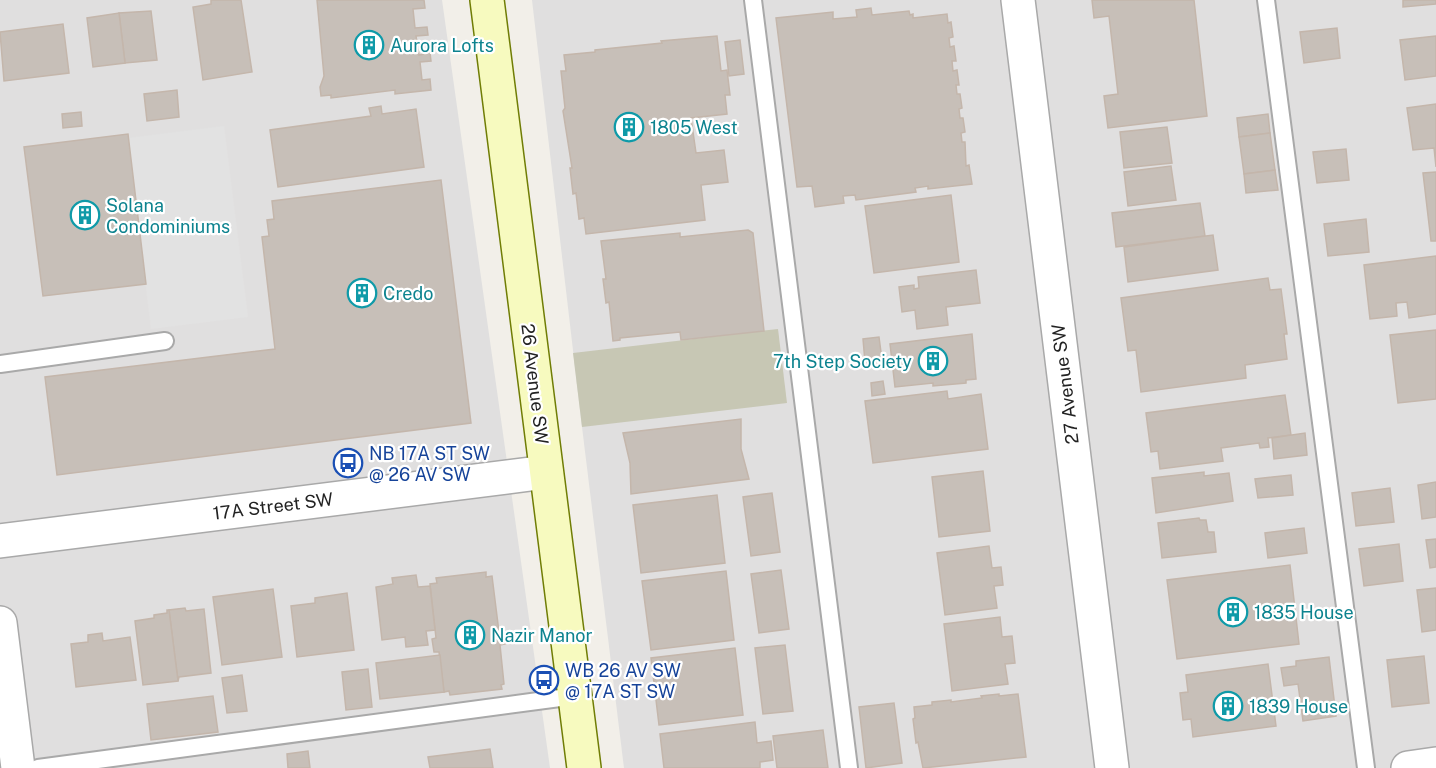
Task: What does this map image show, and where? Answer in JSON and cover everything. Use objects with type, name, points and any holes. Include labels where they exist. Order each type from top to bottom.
[{"type":"street","name":"26 Avenue SW","points":[[487,0],[584,768]]},
{"type":"street","name":"27 Avenue SW","points":[[1018,0],[1112,768]]},
{"type":"street","name":"17A Street SW","points":[[0,541],[546,472]]},
{"type":"street","points":[[0,622],[18,768]]},
{"type":"street","points":[[1408,768],[1436,764]]},
{"type":"lane","points":[[753,0],[849,768]]},
{"type":"lane","points":[[1266,0],[1366,768]]},
{"type":"lane","points":[[0,364],[165,341]]},
{"type":"lane","points":[[39,768],[574,696]]},
{"type":"shaded area","points":[[0,0],[442,0],[550,768],[0,768]]},
{"type":"shaded area","points":[[532,0],[1436,0],[1436,768],[624,768]]},
{"type":"shaded area","points":[[224,126],[248,317],[151,329],[128,138]]},
{"type":"shaded area","points":[[778,329],[787,403],[582,427],[573,353]]},
{"type":"building","points":[[211,0],[241,0],[252,72],[203,80],[193,7],[211,4]]},
{"type":"building","name":"Aurora Lofts","points":[[317,0],[424,0],[425,8],[413,9],[415,28],[427,27],[428,35],[416,36],[419,55],[430,53],[431,61],[420,62],[422,80],[430,79],[431,90],[395,94],[395,90],[331,98],[331,95],[321,96],[320,87],[324,76]]},
{"type":"building","points":[[1092,0],[1194,0],[1207,116],[1108,128],[1104,96],[1118,94],[1109,16],[1094,18]]},
{"type":"building","points":[[1403,0],[1436,0],[1436,4],[1403,7]]},
{"type":"building","points":[[871,8],[872,15],[909,11],[910,15],[913,14],[913,18],[947,14],[948,23],[951,22],[953,37],[949,38],[950,47],[954,46],[956,61],[952,61],[953,71],[957,70],[959,85],[956,85],[957,94],[960,94],[962,108],[959,109],[960,118],[963,118],[965,132],[961,133],[962,142],[965,142],[966,166],[969,165],[972,184],[928,189],[928,186],[915,188],[916,192],[856,200],[855,195],[843,196],[844,203],[815,207],[812,186],[797,187],[776,18],[833,12],[833,19],[857,17],[856,10]]},
{"type":"building","points":[[151,11],[157,60],[125,63],[119,13]]},
{"type":"building","points":[[119,13],[125,63],[93,67],[87,18]]},
{"type":"building","points":[[63,24],[69,73],[4,81],[0,32]]},
{"type":"building","points":[[1337,28],[1340,58],[1304,63],[1300,32]]},
{"type":"building","name":"1805 West","points":[[717,36],[721,71],[727,70],[730,95],[725,95],[727,114],[691,118],[696,153],[724,150],[728,182],[701,185],[705,220],[586,234],[584,218],[579,219],[576,193],[573,194],[570,168],[572,168],[563,111],[565,108],[561,71],[566,71],[564,55],[662,43],[661,41]]},
{"type":"building","points":[[1436,36],[1436,76],[1405,80],[1400,40]]},
{"type":"building","points":[[740,40],[744,74],[729,76],[725,42]]},
{"type":"building","points":[[177,90],[179,117],[147,121],[144,94]]},
{"type":"building","points":[[1436,104],[1436,167],[1434,148],[1413,150],[1407,108]]},
{"type":"building","points":[[381,106],[382,114],[416,109],[424,167],[278,187],[270,130],[371,116],[369,108]]},
{"type":"building","points":[[81,112],[82,126],[63,128],[62,114]]},
{"type":"building","points":[[1268,114],[1270,133],[1239,137],[1237,118]]},
{"type":"building","points":[[1167,127],[1172,163],[1124,168],[1120,132]]},
{"type":"building","points":[[1270,133],[1275,170],[1244,174],[1239,137]]},
{"type":"building","name":"Solana Condominiums","points":[[128,134],[146,284],[43,296],[24,147]]},
{"type":"building","points":[[1346,149],[1349,180],[1317,183],[1313,152]]},
{"type":"building","points":[[1171,166],[1176,200],[1128,206],[1124,172]]},
{"type":"building","points":[[1275,170],[1278,190],[1246,193],[1244,174]]},
{"type":"building","points":[[1436,172],[1436,241],[1431,241],[1423,173]]},
{"type":"building","name":"Credo","points":[[441,180],[471,423],[57,475],[45,377],[275,349],[262,237],[269,236],[267,220],[274,219],[272,201]]},
{"type":"building","points":[[951,195],[959,262],[874,273],[865,206]]},
{"type":"building","points":[[1200,203],[1205,236],[1116,247],[1112,213]]},
{"type":"building","points":[[1366,219],[1369,252],[1328,256],[1324,224]]},
{"type":"building","points":[[748,230],[753,233],[764,331],[681,340],[680,332],[620,338],[620,340],[613,341],[609,302],[606,303],[603,279],[606,279],[601,241],[680,233],[680,237]]},
{"type":"building","points":[[1213,235],[1218,270],[1128,282],[1124,247]]},
{"type":"building","points":[[1436,256],[1436,314],[1409,318],[1407,302],[1396,303],[1397,316],[1370,319],[1364,265]]},
{"type":"building","points":[[976,270],[980,303],[946,307],[948,325],[917,329],[915,310],[902,312],[899,287],[914,285],[914,289],[919,288],[918,277]]},
{"type":"building","points":[[1268,278],[1270,290],[1281,289],[1287,334],[1284,334],[1287,359],[1245,365],[1246,378],[1141,392],[1136,350],[1128,351],[1121,298]]},
{"type":"building","points":[[1436,330],[1436,399],[1398,403],[1390,335]]},
{"type":"building","name":"7th Step Society","points":[[972,334],[976,379],[966,380],[966,383],[933,386],[933,383],[895,387],[890,344]]},
{"type":"building","points":[[879,337],[882,360],[865,362],[863,339]]},
{"type":"building","points":[[883,381],[885,394],[872,396],[871,383]]},
{"type":"building","points":[[947,391],[948,399],[981,394],[988,449],[873,463],[865,401]]},
{"type":"building","points":[[1285,395],[1291,435],[1268,438],[1269,447],[1260,448],[1259,443],[1221,448],[1223,461],[1160,469],[1158,451],[1151,452],[1146,413]]},
{"type":"building","points":[[741,419],[741,449],[749,479],[631,494],[630,463],[623,433]]},
{"type":"building","points":[[1305,433],[1307,455],[1274,459],[1272,438]]},
{"type":"building","points":[[983,471],[990,531],[939,537],[932,477]]},
{"type":"building","points":[[1204,472],[1204,476],[1229,473],[1233,501],[1156,513],[1152,478]]},
{"type":"building","points":[[1291,475],[1293,495],[1258,498],[1255,479]]},
{"type":"building","points":[[1436,482],[1436,517],[1422,519],[1418,485]]},
{"type":"building","points":[[1390,488],[1394,522],[1356,526],[1352,493]]},
{"type":"building","points":[[772,493],[780,552],[751,556],[743,497]]},
{"type":"building","points":[[717,495],[725,563],[641,573],[633,505]]},
{"type":"building","points":[[1199,518],[1206,520],[1208,532],[1214,532],[1216,552],[1162,558],[1158,523]]},
{"type":"building","points":[[1304,528],[1307,553],[1268,558],[1265,533]]},
{"type":"building","points":[[1436,539],[1436,567],[1430,568],[1426,540]]},
{"type":"building","points":[[1399,544],[1403,581],[1364,586],[1359,549]]},
{"type":"building","points":[[989,546],[992,568],[1001,567],[1003,585],[994,586],[997,608],[945,615],[937,553]]},
{"type":"building","name":"1835 House","points":[[1290,565],[1299,644],[1177,659],[1167,580]]},
{"type":"building","points":[[781,570],[789,629],[759,633],[751,574]]},
{"type":"building","points":[[726,571],[734,640],[651,650],[642,581]]},
{"type":"building","name":"Nazir Manor","points":[[486,572],[486,577],[492,576],[499,632],[503,632],[505,644],[500,645],[504,684],[501,685],[502,689],[450,695],[449,691],[444,692],[439,652],[434,652],[432,639],[436,638],[430,584],[437,583],[436,578]]},
{"type":"building","points":[[416,575],[418,587],[430,586],[435,630],[426,631],[428,645],[406,647],[405,637],[382,640],[376,587],[393,584],[392,578]]},
{"type":"building","points":[[1436,588],[1436,630],[1422,632],[1417,590]]},
{"type":"building","points":[[273,589],[282,657],[222,665],[213,597]]},
{"type":"building","points":[[347,593],[354,650],[297,657],[291,606],[315,603],[315,598]]},
{"type":"building","points":[[185,608],[186,611],[204,609],[211,673],[179,677],[178,681],[169,610]]},
{"type":"building","points":[[169,610],[178,681],[143,685],[135,621],[154,618],[154,615],[167,613]]},
{"type":"building","points":[[1000,617],[1002,637],[1012,636],[1015,663],[1005,664],[1008,684],[952,691],[944,624]]},
{"type":"building","points":[[102,633],[103,641],[130,637],[136,680],[76,687],[71,644],[88,642],[88,635]]},
{"type":"building","points":[[785,645],[793,711],[763,714],[755,648]]},
{"type":"building","points":[[735,648],[743,715],[659,725],[651,658]]},
{"type":"building","points":[[440,655],[444,692],[380,699],[376,663]]},
{"type":"building","points":[[1424,656],[1429,703],[1392,707],[1387,660]]},
{"type":"building","points":[[1329,657],[1336,716],[1303,721],[1298,684],[1284,686],[1281,668],[1296,666],[1296,661]]},
{"type":"building","name":"1839 House","points":[[1268,664],[1276,726],[1193,737],[1191,719],[1183,720],[1180,693],[1188,692],[1186,675]]},
{"type":"building","points":[[368,669],[372,707],[346,710],[342,672]]},
{"type":"building","points":[[242,675],[247,711],[227,713],[222,678]]},
{"type":"building","points":[[999,694],[999,696],[1018,694],[1026,757],[923,768],[918,742],[916,743],[914,707],[932,705],[932,702],[951,700],[951,702]]},
{"type":"building","points":[[213,696],[218,732],[151,740],[147,704]]},
{"type":"building","points":[[894,703],[902,763],[866,768],[859,707]]},
{"type":"building","points":[[755,722],[757,743],[771,741],[773,760],[760,762],[760,768],[664,768],[660,734]]},
{"type":"building","points":[[823,730],[828,768],[777,768],[773,736]]},
{"type":"building","points":[[490,749],[493,768],[430,768],[428,757]]},
{"type":"building","points":[[308,751],[310,768],[288,768],[287,754]]},
{"type":"place","name":"Aurora Lofts","points":[[369,45]]},
{"type":"place","name":"1805 West","points":[[629,127]]},
{"type":"place","name":"Solana Condominiums","points":[[85,215]]},
{"type":"place","name":"Credo","points":[[362,293]]},
{"type":"place","name":"7th Step Society","points":[[933,361]]},
{"type":"place","name":"NB 17A ST SW @ 26 AV SW","points":[[348,463]]},
{"type":"place","name":"1835 House","points":[[1233,612]]},
{"type":"place","name":"Nazir Manor","points":[[470,635]]},
{"type":"place","name":"WB 26 AV SW @ 17A ST SW","points":[[544,680]]},
{"type":"place","name":"1839 House","points":[[1228,706]]}]
